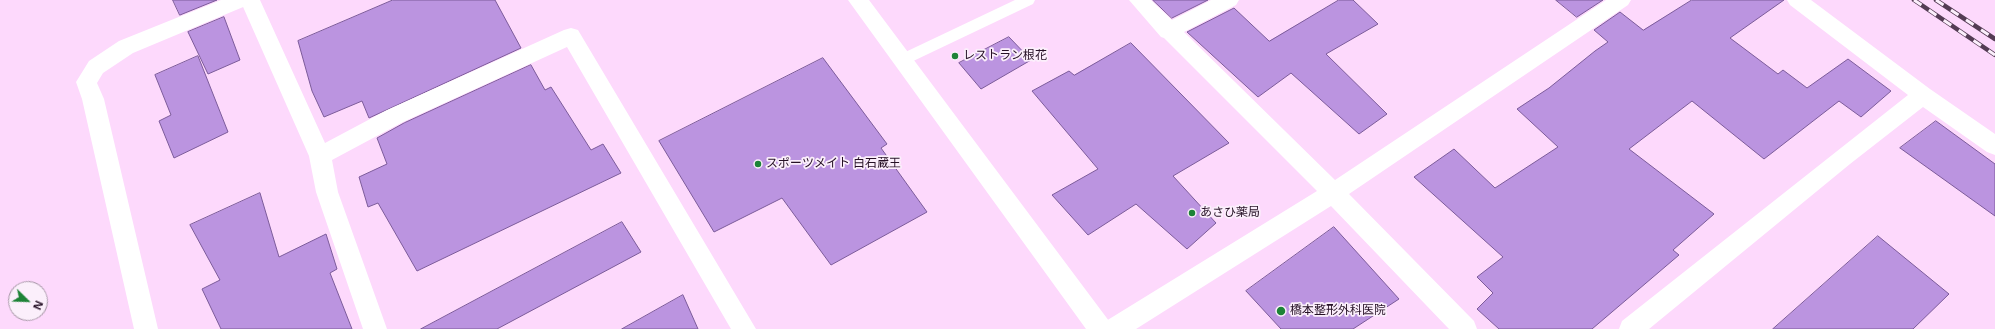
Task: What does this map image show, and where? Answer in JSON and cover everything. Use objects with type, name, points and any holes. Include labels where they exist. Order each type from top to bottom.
[{"type":"street","points":[[146,329],[93,99],[86,82],[96,68],[126,47],[241,0]]},
{"type":"street","points":[[250,0],[320,156],[327,192],[375,329]]},
{"type":"street","points":[[858,0],[1100,329]]},
{"type":"street","points":[[1139,0],[1168,31],[1333,193],[1465,329]]},
{"type":"street","points":[[1168,31],[1229,0]]},
{"type":"street","points":[[1115,329],[1333,193],[1621,0]]},
{"type":"street","points":[[1797,0],[1923,95],[1995,146]]},
{"type":"street","points":[[320,156],[395,116],[571,36],[744,329]]},
{"type":"street","points":[[1631,329],[1842,158],[1923,95]]},
{"type":"lane","points":[[902,60],[1028,0]]},
{"type":"building","points":[[173,0],[217,0],[180,15]]},
{"type":"building","points":[[393,0],[495,0],[521,48],[369,118],[362,101],[324,117],[312,91],[298,41]]},
{"type":"building","points":[[1153,0],[1208,0],[1172,18]]},
{"type":"building","points":[[1339,0],[1353,0],[1378,24],[1326,54],[1387,114],[1359,134],[1291,73],[1258,97],[1187,32],[1234,8],[1269,41]]},
{"type":"building","points":[[1556,0],[1603,0],[1577,17]]},
{"type":"building","points":[[1692,0],[1784,0],[1730,38],[1778,74],[1783,70],[1807,88],[1848,59],[1891,91],[1861,117],[1839,101],[1764,159],[1692,101],[1629,149],[1714,214],[1673,250],[1679,255],[1592,329],[1499,329],[1477,309],[1493,293],[1477,277],[1503,257],[1414,177],[1454,149],[1495,188],[1558,147],[1517,109],[1549,88],[1608,42],[1594,30],[1620,12],[1643,30]]},
{"type":"building","points":[[224,17],[240,60],[208,74],[188,32]]},
{"type":"building","points":[[1009,37],[1031,60],[981,89],[959,63]]},
{"type":"building","points":[[1131,43],[1229,143],[1173,176],[1216,223],[1187,249],[1136,204],[1088,235],[1052,195],[1098,169],[1032,91],[1069,71],[1074,75]]},
{"type":"building","points":[[198,56],[228,132],[174,158],[159,121],[171,115],[155,75]]},
{"type":"building","points":[[823,58],[887,144],[881,148],[927,212],[831,265],[782,198],[714,232],[659,141]]},
{"type":"building","points":[[531,65],[545,90],[551,87],[591,150],[603,144],[621,173],[417,271],[378,203],[368,207],[359,177],[387,164],[377,138],[404,123]]},
{"type":"building","points":[[1936,121],[1995,164],[1995,216],[1900,148]]},
{"type":"building","points":[[260,193],[279,257],[326,234],[337,269],[330,273],[352,329],[221,329],[202,289],[220,280],[190,225]]},
{"type":"building","points":[[622,222],[641,252],[497,329],[421,329]]},
{"type":"building","points":[[1334,227],[1399,299],[1353,329],[1281,329],[1246,291]]},
{"type":"building","points":[[1878,236],[1949,294],[1913,329],[1773,329]]},
{"type":"building","points":[[683,295],[698,329],[622,329]]},
{"type":"railway","points":[[1914,0],[1995,55]]},
{"type":"railway","points":[[1936,0],[1995,39]]},
{"type":"place","name":"レストラン根花","points":[[955,56]]},
{"type":"place","name":"スポーツメイト 白石蔵王","points":[[758,164]]},
{"type":"place","name":"あさひ薬局","points":[[1192,213]]},
{"type":"place","name":"橋本整形外科医院","points":[[1281,311]]}]
